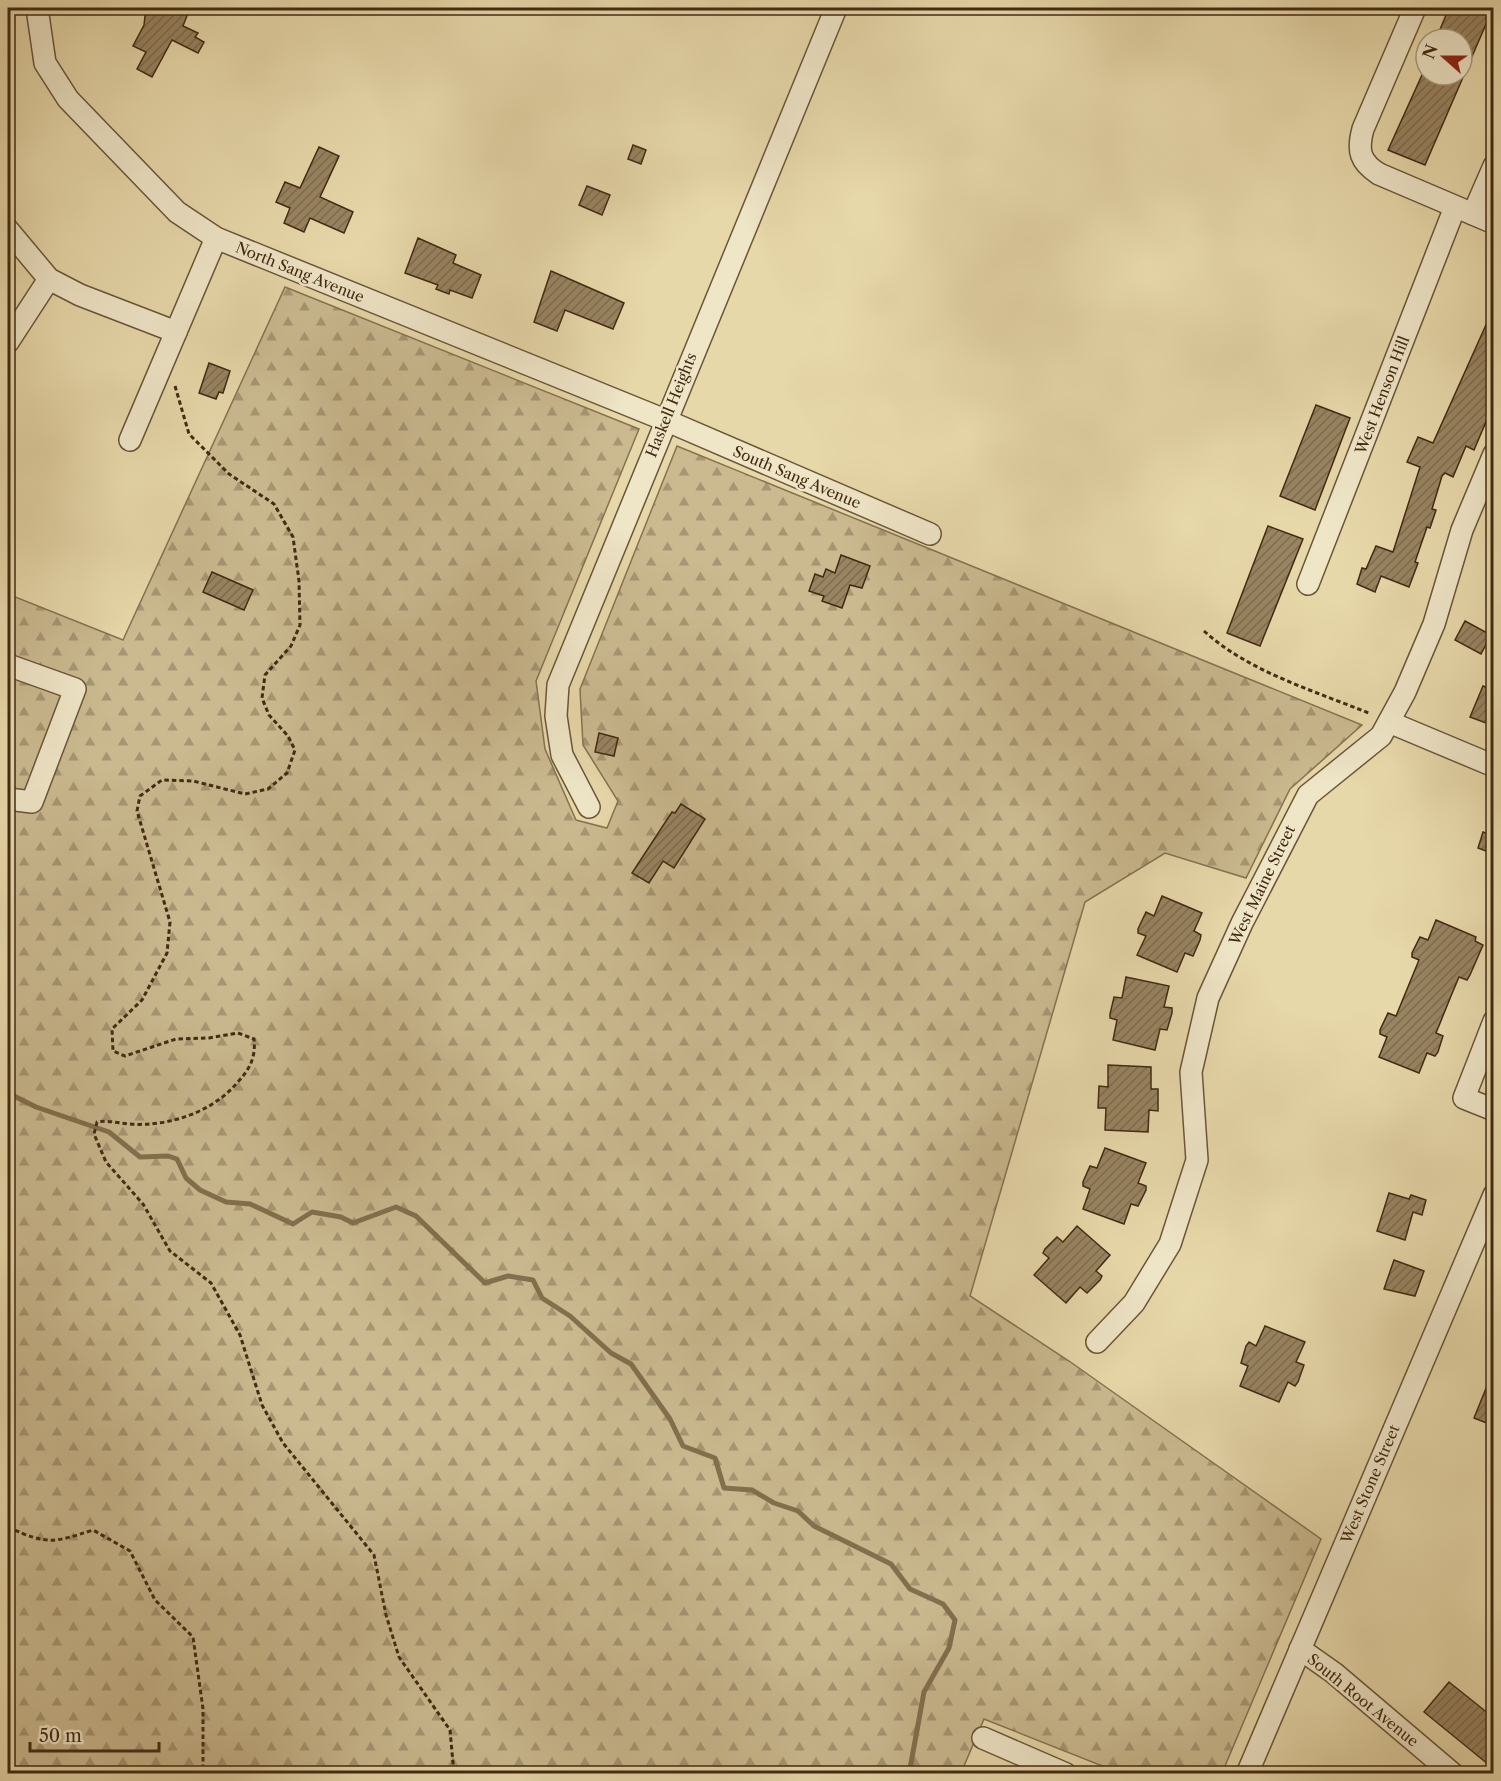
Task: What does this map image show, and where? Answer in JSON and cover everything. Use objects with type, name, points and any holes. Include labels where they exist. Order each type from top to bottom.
[{"type":"street","name":"North Sang Avenue","points":[[37,8],[45,63],[68,99],[177,212],[216,238],[665,420]]},
{"type":"street","name":"Haskell Heights","points":[[589,807],[562,755],[556,716],[558,685],[836,8]]},
{"type":"street","points":[[1414,8],[1363,129],[1359,144],[1361,157],[1366,166],[1379,174],[1494,223]]},
{"type":"street","name":"West Henson Hill","points":[[1308,584],[1464,211],[1494,166]]},
{"type":"street","points":[[8,230],[49,279],[80,295],[176,332]]},
{"type":"street","points":[[130,440],[216,238]]},
{"type":"street","points":[[8,342],[49,279]]},
{"type":"street","name":"South Sang Avenue","points":[[665,420],[930,534]]},
{"type":"street","name":"West Maine Street","points":[[1098,1342],[1134,1303],[1170,1244],[1197,1160],[1191,1072],[1208,999],[1242,923],[1308,795],[1381,736],[1406,692],[1434,624],[1462,530],[1494,453]]},
{"type":"street","points":[[8,665],[75,689],[32,802],[8,799]]},
{"type":"street","points":[[1389,722],[1494,766]]},
{"type":"street","points":[[1494,1021],[1464,1098],[1494,1110]]},
{"type":"street","name":"West Stone Street","points":[[1247,1773],[1493,1200]]},
{"type":"street","name":"South Root Avenue","points":[[1300,1649],[1335,1673],[1453,1773]]},
{"type":"street","points":[[983,1737],[1066,1773]]},
{"type":"path","points":[[173,382],[189,434],[229,474],[274,504],[293,537],[300,581],[300,625],[291,646],[265,675],[262,698],[269,715],[288,736],[295,750],[287,772],[268,789],[245,794],[193,781],[162,780],[140,796],[137,811],[170,922],[167,953],[142,1000],[112,1029],[113,1051],[125,1056],[176,1039],[209,1038],[238,1032],[254,1039],[255,1055],[245,1074],[231,1090],[192,1115],[131,1124],[109,1120],[97,1122],[94,1134],[106,1162],[143,1204],[170,1251],[211,1282],[240,1335],[262,1405],[283,1443],[374,1555],[386,1615],[399,1657],[450,1730],[454,1773]]},
{"type":"path","points":[[1204,631],[1223,648],[1271,673],[1389,722]]},
{"type":"path","points":[[8,1527],[30,1538],[55,1543],[93,1530],[130,1551],[155,1600],[193,1637],[202,1709],[203,1773]]},
{"type":"green space","points":[[285,287],[639,429],[536,681],[545,749],[576,820],[607,828],[618,801],[583,745],[580,689],[677,446],[1362,725],[1290,789],[1246,878],[1165,853],[1085,902],[970,1296],[1069,1361],[1321,1539],[1222,1773],[1120,1773],[984,1719],[961,1773],[8,1773],[8,594],[123,640]]},
{"type":"building","points":[[169,8],[190,8],[183,26],[198,33],[195,37],[204,42],[198,53],[172,40],[152,77],[137,69],[146,52],[133,46],[144,25],[145,16],[154,9],[165,14]]},
{"type":"building","points":[[1449,8],[1493,8],[1474,52],[1474,27],[1441,27]]},
{"type":"building","points":[[1417,87],[1459,87],[1425,165],[1388,150]]},
{"type":"building","points":[[633,145],[646,150],[641,164],[628,159]]},
{"type":"building","points":[[319,147],[339,156],[320,197],[353,212],[344,233],[310,218],[304,232],[284,223],[290,208],[276,202],[285,182],[300,188]]},
{"type":"building","points":[[587,186],[610,195],[602,215],[579,205]]},
{"type":"building","points":[[418,238],[456,255],[453,263],[481,275],[472,298],[450,290],[449,294],[436,289],[438,285],[405,273]]},
{"type":"building","points":[[551,271],[624,303],[613,329],[565,310],[557,331],[534,322]]},
{"type":"building","points":[[1494,307],[1494,403],[1474,450],[1466,446],[1453,477],[1445,473],[1442,476],[1432,509],[1436,510],[1430,528],[1427,527],[1409,587],[1381,576],[1375,592],[1357,584],[1362,568],[1366,569],[1376,546],[1393,552],[1420,467],[1407,462],[1418,437],[1433,443]]},
{"type":"building","points":[[209,363],[230,371],[223,393],[219,392],[216,399],[199,393]]},
{"type":"building","points":[[1316,405],[1350,418],[1315,510],[1280,496]]},
{"type":"building","points":[[1268,526],[1303,539],[1260,646],[1227,633]]},
{"type":"building","points":[[841,555],[870,566],[862,588],[850,585],[842,608],[822,601],[824,596],[809,591],[815,574],[823,577],[826,569],[835,573]]},
{"type":"building","points":[[212,572],[253,590],[244,610],[203,592]]},
{"type":"building","points":[[1465,621],[1491,635],[1481,654],[1455,640]]},
{"type":"building","points":[[1483,686],[1494,690],[1494,726],[1470,717]]},
{"type":"building","points":[[599,733],[618,738],[614,756],[595,752]]},
{"type":"building","points":[[681,804],[705,819],[674,868],[663,861],[649,883],[632,873],[672,812],[675,813]]},
{"type":"building","points":[[1483,832],[1494,836],[1494,854],[1478,848]]},
{"type":"building","points":[[1162,896],[1202,913],[1194,931],[1201,935],[1200,940],[1193,956],[1185,953],[1177,972],[1137,955],[1146,936],[1138,933],[1138,929],[1146,912],[1154,916]]},
{"type":"building","points":[[1436,920],[1476,937],[1475,941],[1483,945],[1467,980],[1459,977],[1451,996],[1436,1033],[1443,1036],[1438,1052],[1435,1056],[1427,1053],[1419,1073],[1379,1057],[1387,1037],[1380,1034],[1380,1030],[1388,1013],[1396,1016],[1419,960],[1412,957],[1412,953],[1420,937],[1428,940]]},
{"type":"building","points":[[1126,977],[1169,986],[1164,1007],[1172,1008],[1172,1013],[1167,1030],[1160,1029],[1155,1050],[1113,1040],[1117,1020],[1110,1018],[1110,1014],[1114,997],[1122,998]]},
{"type":"building","points":[[1108,1065],[1151,1067],[1151,1089],[1158,1089],[1158,1111],[1149,1110],[1148,1132],[1105,1130],[1106,1108],[1098,1108],[1099,1086],[1108,1087]]},
{"type":"building","points":[[1105,1148],[1146,1163],[1138,1183],[1146,1186],[1146,1190],[1138,1206],[1131,1204],[1124,1224],[1083,1209],[1090,1189],[1083,1186],[1083,1182],[1090,1166],[1097,1168]]},
{"type":"building","points":[[1389,1193],[1409,1199],[1411,1195],[1426,1200],[1422,1215],[1413,1212],[1405,1240],[1377,1231]]},
{"type":"building","points":[[1077,1226],[1110,1255],[1096,1271],[1102,1276],[1100,1280],[1087,1293],[1080,1287],[1066,1303],[1034,1275],[1049,1258],[1043,1253],[1045,1249],[1057,1237],[1063,1242]]},
{"type":"building","points":[[1394,1260],[1424,1271],[1415,1296],[1384,1289]]},
{"type":"building","points":[[1265,1326],[1305,1342],[1296,1362],[1304,1365],[1298,1382],[1295,1386],[1288,1382],[1279,1402],[1240,1386],[1248,1366],[1241,1363],[1246,1346],[1249,1342],[1256,1346]]},
{"type":"building","points":[[1494,1371],[1494,1426],[1474,1418]]},
{"type":"building","points":[[1449,1682],[1494,1718],[1494,1769],[1424,1712]]},
{"type":"waterway","points":[[8,1093],[36,1107],[109,1132],[140,1157],[168,1156],[177,1159],[186,1178],[200,1190],[226,1202],[250,1204],[293,1224],[312,1212],[341,1217],[353,1223],[396,1207],[416,1216],[485,1283],[508,1276],[533,1280],[542,1298],[570,1316],[611,1353],[631,1364],[670,1419],[683,1446],[715,1458],[724,1488],[752,1490],[774,1503],[798,1511],[814,1526],[891,1564],[910,1589],[943,1604],[955,1620],[949,1648],[924,1692],[909,1774]]}]
